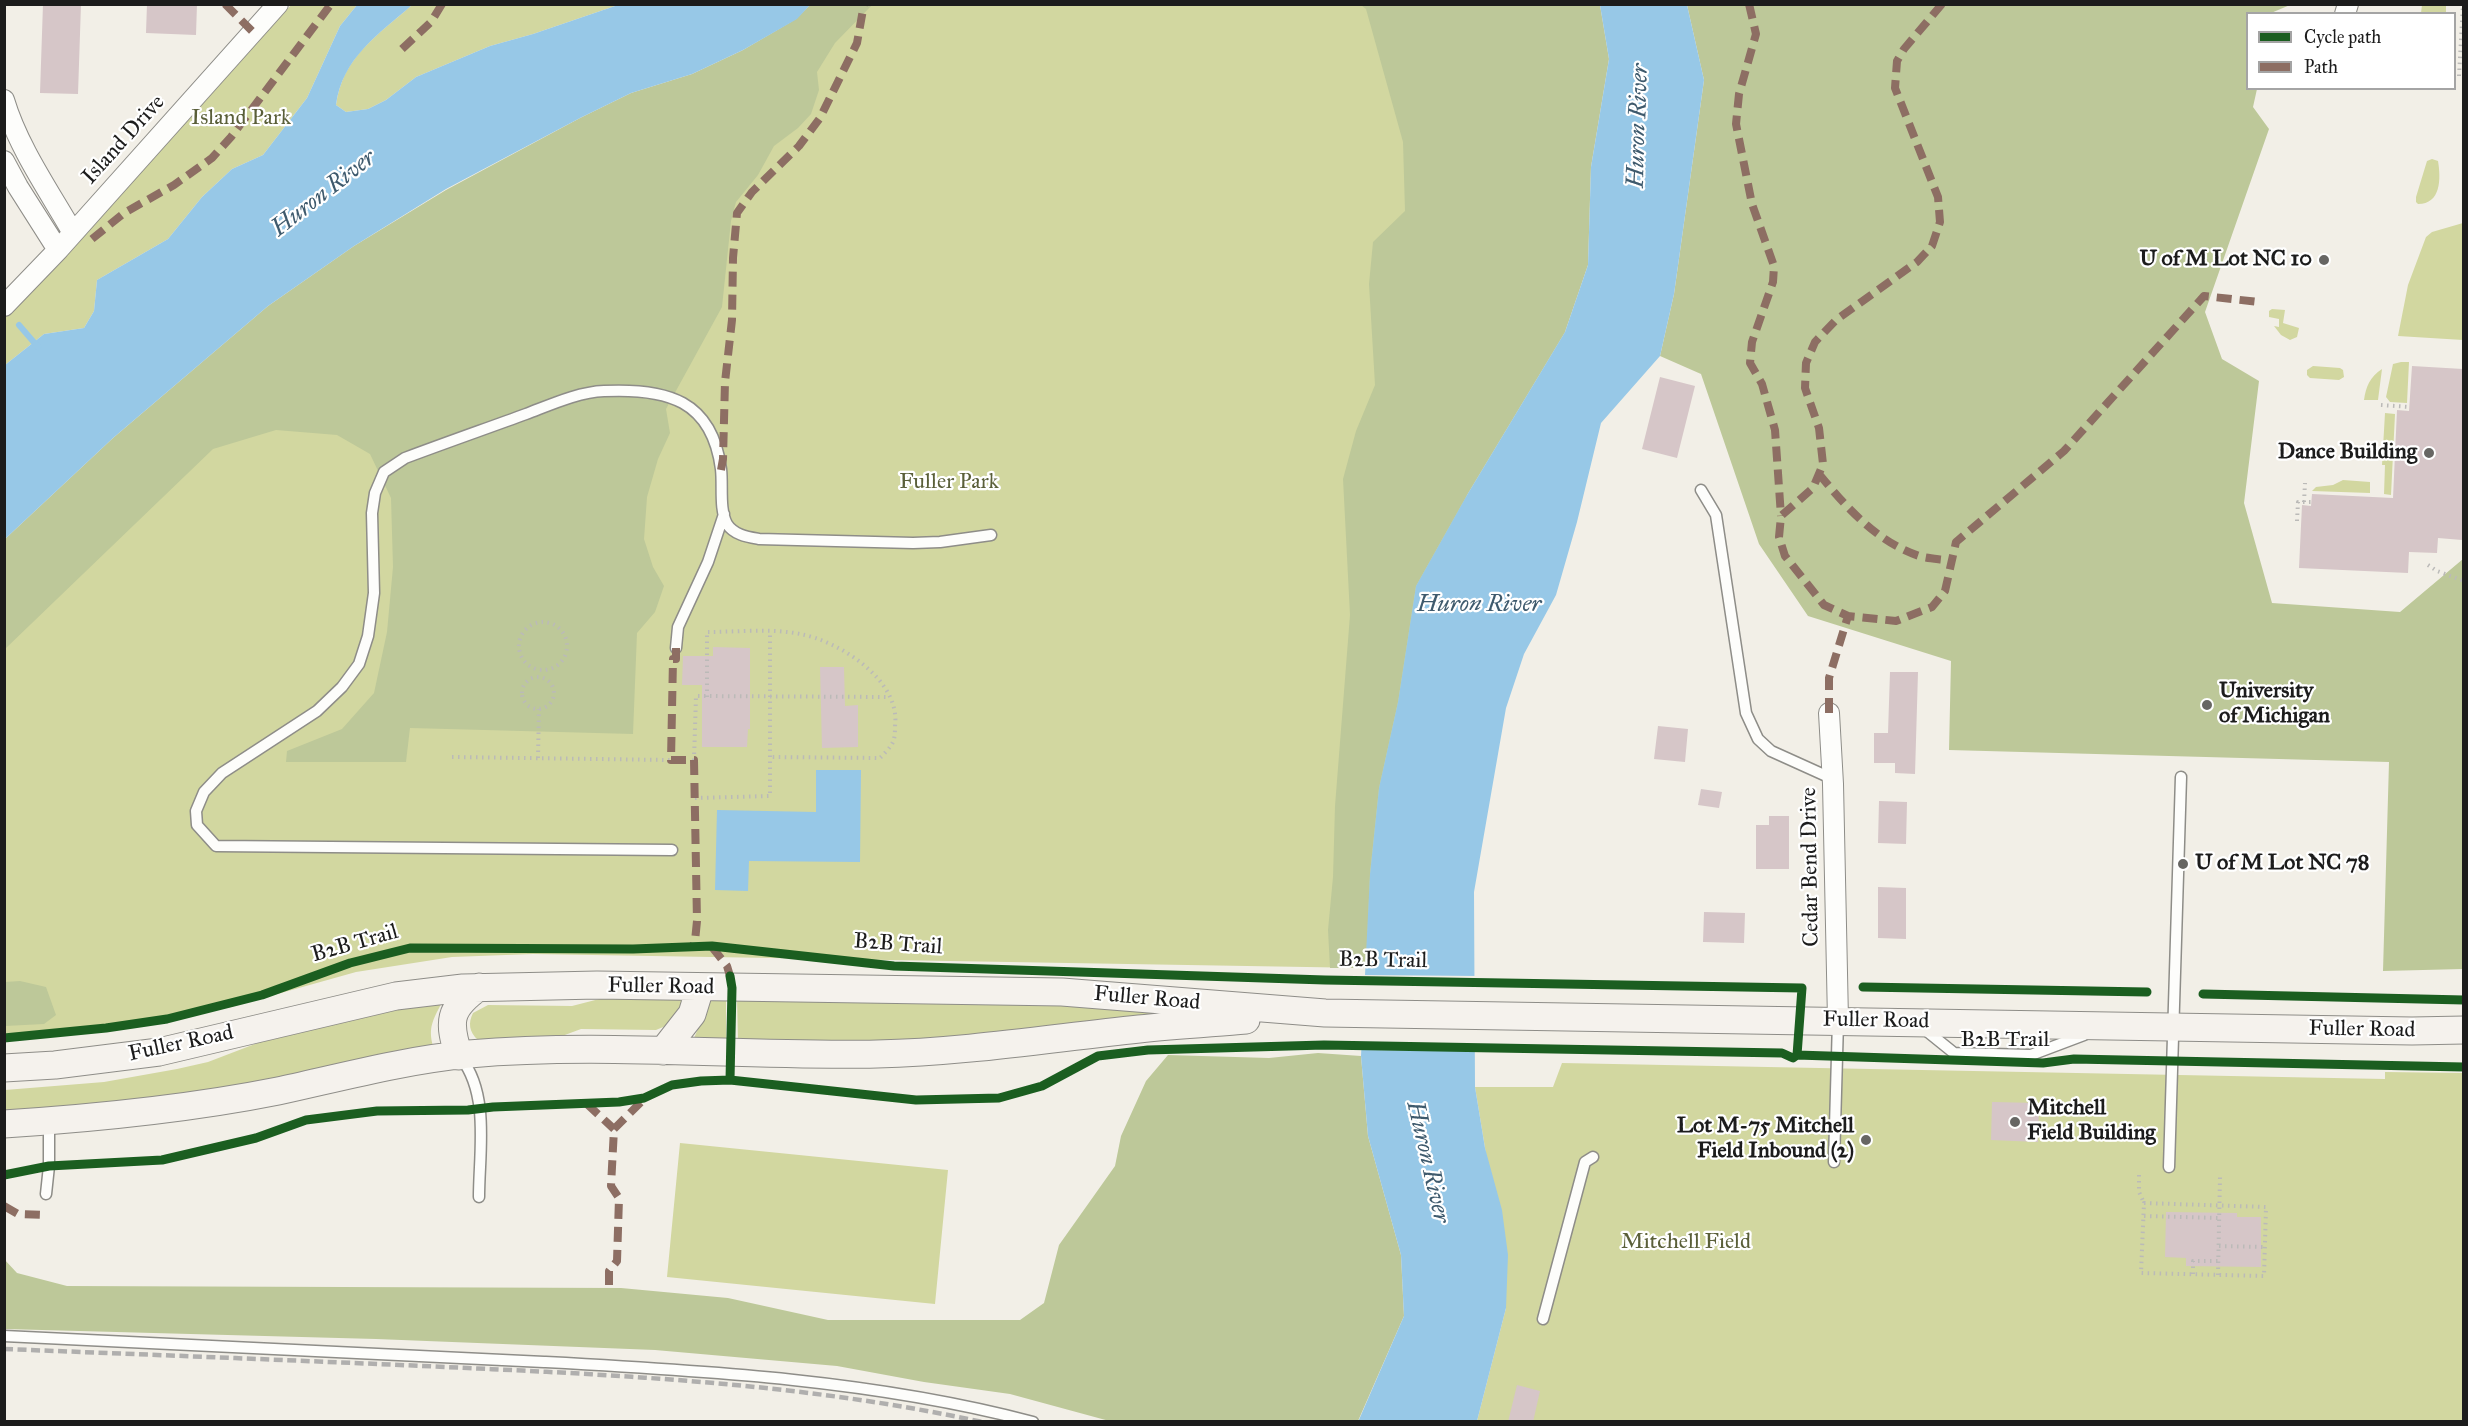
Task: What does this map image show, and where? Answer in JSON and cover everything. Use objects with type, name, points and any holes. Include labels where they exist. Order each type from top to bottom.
[{"type":"main road","name":"Fuller Road","points":[[4,1068],[55,1065],[159,1052],[396,996],[479,987],[597,985],[1062,992],[1324,1013],[2463,1030]]},
{"type":"main road","points":[[459,1056],[451,1030],[454,1013],[465,997],[479,987]]},
{"type":"main road","points":[[663,1051],[692,1014],[700,988]]},
{"type":"main road","name":"Fuller Road","points":[[4,1124],[186,1106],[276,1091],[370,1070],[459,1056],[535,1050],[768,1054],[946,1051],[1139,1029],[1324,1013]]},
{"type":"street","name":"Island Drive","points":[[4,306],[58,250],[278,4]]},
{"type":"street","points":[[4,100],[12,138],[73,233]]},
{"type":"street","points":[[4,161],[58,250]]},
{"type":"street","name":"Cedar Bend Drive","points":[[1829,713],[1833,779],[1838,1020]]},
{"type":"lane","points":[[672,850],[216,846],[197,825],[196,811],[204,792],[222,773],[317,711],[342,687],[359,664],[368,636],[374,593],[372,513],[375,493],[384,472],[405,458],[570,398],[602,391],[636,391],[664,396],[690,406],[709,426],[718,453],[724,514],[732,529],[743,536],[759,539],[940,543],[991,535]]},
{"type":"lane","points":[[1701,490],[1716,515],[1746,713],[1758,739],[1771,751],[1833,779]]},
{"type":"lane","points":[[676,648],[678,627],[708,562],[724,514]]},
{"type":"lane","points":[[2169,1167],[2181,777]]},
{"type":"lane","points":[[1834,1162],[1838,1020]]},
{"type":"lane","points":[[459,1056],[472,1071],[480,1108],[479,1197]]},
{"type":"lane","points":[[46,1194],[49,1166],[49,1121]]},
{"type":"lane","points":[[1543,1319],[1585,1162],[1593,1157]]},
{"type":"lane","points":[[4,1336],[717,1371],[919,1398],[1033,1422]]},
{"type":"path","points":[[2459,76],[2463,4]]},
{"type":"path","points":[[2456,28],[2461,29]]},
{"type":"path","points":[[2381,405],[2410,407]]},
{"type":"path","points":[[2304,502],[2305,483]]},
{"type":"path","points":[[2297,521],[2298,502],[2312,502]]},
{"type":"path","points":[[2428,565],[2463,581]]},
{"type":"path","points":[[544,621],[561,629],[568,647],[560,664],[551,669],[542,670],[525,662],[518,645],[526,628],[534,622],[544,621]]},
{"type":"path","points":[[707,697],[707,632],[800,634],[824,641],[854,656],[876,676],[890,697],[897,717],[893,742],[880,758],[770,757]]},
{"type":"path","points":[[695,798],[770,796],[770,632]]},
{"type":"path","points":[[542,670],[542,677]]},
{"type":"path","points":[[542,677],[552,684],[555,696],[548,707],[539,709],[530,707],[525,703],[522,690],[529,680],[542,677]]},
{"type":"path","points":[[694,760],[696,696],[890,697]]},
{"type":"path","points":[[538,758],[539,709]]},
{"type":"path","points":[[452,757],[671,760]]},
{"type":"path","points":[[2139,1175],[2139,1192],[2145,1203],[2141,1273],[2264,1276],[2266,1207],[2145,1203]]},
{"type":"path","points":[[2218,1275],[2220,1177]]},
{"type":"path","points":[[2144,1216],[2219,1218]]},
{"type":"path","points":[[2219,1246],[2265,1247]]},
{"type":"path","points":[[2193,1274],[2193,1259],[2218,1261]]},
{"type":"green space","name":"Island Park","points":[[291,5],[357,5],[340,26],[307,98],[263,155],[232,169],[202,197],[168,239],[97,280],[94,311],[84,328],[44,334],[5,365],[4,318],[125,190]]},
{"type":"green space","name":"Island Park","points":[[412,5],[618,5],[490,46],[416,77],[386,100],[368,109],[346,112],[336,105],[346,73],[354,60],[375,37]]},
{"type":"green space","name":"Fuller Park","points":[[810,5],[1600,5],[1565,332],[1467,495],[1366,968],[533,954],[452,957],[356,972],[231,1007],[111,1030],[5,1039],[5,539],[796,19]]},
{"type":"green space","points":[[810,5],[872,5],[835,43],[817,72],[819,90],[811,114],[798,128],[774,146],[758,175],[736,202],[731,221],[722,307],[666,409],[670,433],[658,459],[647,497],[644,539],[653,567],[664,586],[655,612],[637,633],[633,734],[410,728],[406,762],[286,762],[287,751],[342,729],[374,693],[387,632],[393,567],[391,498],[370,454],[337,435],[276,430],[213,449],[5,649],[5,539],[113,438],[268,306],[354,246],[446,190],[631,93],[692,74],[743,50],[796,19]]},
{"type":"green space","points":[[1361,5],[1600,5],[1609,59],[1591,167],[1588,265],[1565,332],[1467,495],[1416,586],[1398,702],[1379,788],[1370,874],[1366,968],[1330,968],[1328,930],[1333,877],[1335,806],[1350,615],[1343,479],[1356,431],[1375,385],[1369,284],[1373,242],[1405,211],[1403,142],[1366,9]]},
{"type":"green space","points":[[1687,5],[2290,5],[2273,12],[2246,12],[2246,90],[2257,90],[2253,107],[2269,129],[2205,312],[2222,359],[2259,381],[2244,503],[2272,603],[2400,612],[2463,559],[2463,969],[2383,971],[2389,762],[1949,750],[1951,661],[1808,616],[1759,544],[1701,374],[1660,356],[1674,294],[1704,80]]},
{"type":"green space","points":[[2422,5],[2446,5],[2446,12],[2421,12]]},
{"type":"green space","points":[[2432,159],[2438,161],[2438,189],[2431,200],[2418,204],[2416,197],[2427,161]]},
{"type":"green space","points":[[2463,223],[2463,340],[2398,336],[2408,285],[2426,237],[2432,232]]},
{"type":"green space","points":[[2272,309],[2285,310],[2283,323],[2299,328],[2297,337],[2290,340],[2281,335],[2274,326],[2279,327],[2279,319],[2269,317],[2269,311]]},
{"type":"green space","points":[[2409,362],[2407,403],[2390,402],[2386,397],[2393,364]]},
{"type":"green space","points":[[2313,366],[2340,368],[2343,370],[2344,377],[2339,380],[2310,378],[2307,370]]},
{"type":"green space","points":[[2382,369],[2378,400],[2364,400],[2369,382]]},
{"type":"green space","points":[[2385,413],[2395,414],[2391,495],[2384,494],[2385,465],[2382,465]]},
{"type":"green space","points":[[2343,480],[2370,482],[2370,493],[2312,491],[2316,487],[2333,485]]},
{"type":"green space","points":[[20,981],[46,987],[56,1015],[44,1024],[5,1026],[5,982]]},
{"type":"green space","points":[[607,997],[681,998],[683,1004],[668,1025],[656,1030],[581,1029],[554,1039],[478,1040],[470,1027],[473,1013],[488,1005],[572,1006]]},
{"type":"green space","points":[[726,998],[726,1040],[694,1038],[711,999]]},
{"type":"green space","points":[[737,999],[1247,1008],[941,1041],[738,1041]]},
{"type":"green space","points":[[441,1004],[432,1024],[433,1046],[182,1097],[5,1114],[5,1090],[104,1082],[177,1069],[208,1062],[268,1039],[371,1012]]},
{"type":"green space","points":[[1318,1053],[1361,1056],[1368,1136],[1401,1255],[1404,1316],[1358,1421],[1113,1422],[1010,1394],[924,1382],[837,1366],[655,1350],[376,1339],[5,1329],[4,1259],[17,1273],[67,1286],[621,1288],[728,1298],[828,1320],[1020,1320],[1044,1303],[1059,1245],[1115,1166],[1121,1136],[1146,1081],[1168,1055],[1269,1058]]},
{"type":"green space","name":"Mitchell Field","points":[[1562,1063],[2385,1079],[2385,1072],[2463,1073],[2463,1421],[1477,1421],[1506,1308],[1475,1087],[1553,1087]]},
{"type":"green space","points":[[680,1143],[948,1170],[935,1304],[667,1277]]},
{"type":"water","name":"Huron River","points":[[357,5],[412,5],[375,37],[354,60],[340,88],[336,105],[346,112],[368,109],[386,100],[416,77],[490,46],[618,5],[810,5],[797,19],[743,50],[692,74],[631,93],[580,118],[446,189],[354,246],[268,306],[113,438],[5,539],[5,365],[44,334],[84,328],[94,311],[97,280],[168,239],[202,197],[232,169],[263,155],[307,98],[340,26]]},
{"type":"water","name":"Huron River","points":[[1600,5],[1687,5],[1704,80],[1674,294],[1660,356],[1601,423],[1577,522],[1556,595],[1524,654],[1506,708],[1474,892],[1475,1087],[1485,1148],[1502,1210],[1508,1255],[1506,1308],[1477,1421],[1358,1422],[1404,1316],[1401,1255],[1368,1136],[1361,1056],[1370,874],[1379,788],[1398,702],[1416,586],[1467,495],[1565,332],[1588,265],[1591,167],[1609,59]]},
{"type":"water","points":[[816,770],[861,770],[860,862],[749,861],[748,891],[715,890],[717,810],[816,812]]},
{"type":"pier","points":[[1362,975],[1478,976],[1478,1051],[1358,1050]]},
{"type":"building","points":[[43,4],[81,4],[78,94],[40,93]]},
{"type":"building","points":[[147,4],[197,4],[196,35],[146,33]]},
{"type":"building","name":"Dance Building","points":[[2412,366],[2463,369],[2462,540],[2438,538],[2437,553],[2409,552],[2408,573],[2299,568],[2302,505],[2311,506],[2312,494],[2393,498],[2397,410],[2409,411]]},
{"type":"building","points":[[1660,377],[1695,386],[1677,458],[1642,449]]},
{"type":"building","points":[[713,647],[750,648],[750,729],[748,729],[747,747],[702,747],[702,685],[682,685],[683,656],[713,656]]},
{"type":"building","points":[[820,667],[844,667],[845,706],[858,705],[858,747],[822,748]]},
{"type":"building","points":[[1890,672],[1918,672],[1915,774],[1895,773],[1895,763],[1874,763],[1874,733],[1888,733]]},
{"type":"building","points":[[1658,726],[1688,729],[1685,762],[1654,759]]},
{"type":"building","points":[[1701,789],[1722,792],[1719,808],[1698,805]]},
{"type":"building","points":[[1879,801],[1907,802],[1906,844],[1878,843]]},
{"type":"building","points":[[1769,816],[1789,816],[1789,869],[1756,869],[1756,825],[1769,825]]},
{"type":"building","points":[[1878,887],[1906,888],[1906,939],[1878,938]]},
{"type":"building","points":[[1704,912],[1745,913],[1744,943],[1703,942]]},
{"type":"building","name":"Mitchell Field Building","points":[[1992,1102],[2039,1103],[2038,1142],[1991,1140]]},
{"type":"building","points":[[2166,1212],[2237,1213],[2237,1217],[2261,1217],[2261,1267],[2186,1266],[2186,1258],[2165,1257]]},
{"type":"building","points":[[1517,1385],[1540,1391],[1533,1422],[1508,1422]]},
{"type":"waterway","points":[[19,325],[38,347]]},
{"type":"railway","points":[[4,1349],[468,1368],[661,1379],[854,1399],[982,1422]]},
{"type":"marked path","points":[[225,4],[253,32]]},
{"type":"marked path","points":[[92,239],[124,213],[174,185],[212,158],[231,137],[331,4]]},
{"type":"marked path","points":[[402,49],[431,22],[442,4]]},
{"type":"marked path","points":[[721,470],[737,213],[752,192],[799,146],[820,118],[857,43],[864,4]]},
{"type":"marked path","points":[[1749,4],[1756,34],[1739,94],[1736,124],[1752,204],[1774,266],[1773,282],[1752,342],[1750,363],[1762,384],[1775,430],[1781,516]]},
{"type":"marked path","points":[[1942,4],[1904,49],[1897,61],[1895,88],[1938,197],[1940,222],[1932,246],[1917,262],[1836,320],[1815,342],[1806,363],[1805,388],[1819,428],[1823,464],[1813,488],[1781,516],[1779,537],[1785,556],[1824,605],[1848,616],[1896,621],[1932,607],[1945,591],[1956,542],[2064,451],[2204,296],[2259,302]]},
{"type":"marked path","points":[[1819,474],[1851,511],[1889,542],[1919,556],[1952,561]]},
{"type":"marked path","points":[[1829,713],[1829,678],[1848,616]]},
{"type":"marked path","points":[[676,648],[676,659],[673,659],[671,760],[694,760],[697,921],[692,948]]},
{"type":"marked path","points":[[712,947],[727,966],[730,976]]},
{"type":"marked path","points":[[609,1285],[609,1271],[617,1261],[619,1198],[611,1186],[614,1129],[644,1099]]},
{"type":"marked path","points":[[587,1104],[614,1129]]},
{"type":"marked path","points":[[4,1206],[18,1214],[45,1215]]},
{"type":"cycle path","name":"B2B Trail","points":[[4,1038],[106,1028],[167,1019],[262,995],[350,963],[410,948],[633,949],[712,946],[894,966],[1325,980],[1802,988],[1797,1055]]},
{"type":"cycle path","points":[[730,976],[732,988],[730,1080]]},
{"type":"cycle path","points":[[1863,987],[2147,992]]},
{"type":"cycle path","points":[[2203,994],[2464,1000]]},
{"type":"cycle path","name":"B2B Trail","points":[[4,1175],[49,1166],[162,1160],[256,1138],[306,1120],[377,1111],[468,1110],[619,1102],[644,1098],[672,1085],[701,1081],[730,1080],[916,1100],[999,1098],[1042,1086],[1098,1056],[1148,1050],[1324,1045],[1782,1053],[1793,1058],[1797,1055],[2043,1063],[2074,1059],[2464,1067]]},
{"type":"place","name":"U of M Lot NC 10","points":[[2324,260]]},
{"type":"place","name":"Dance Building","points":[[2429,453]]},
{"type":"place","name":"University of Michigan","points":[[2207,705]]},
{"type":"place","name":"U of M Lot NC 78","points":[[2183,864]]},
{"type":"place","name":"Mitchell Field Building","points":[[2015,1122]]},
{"type":"place","name":"Lot M-75 Mitchell Field Inbound (2)","points":[[1866,1140]]}]
